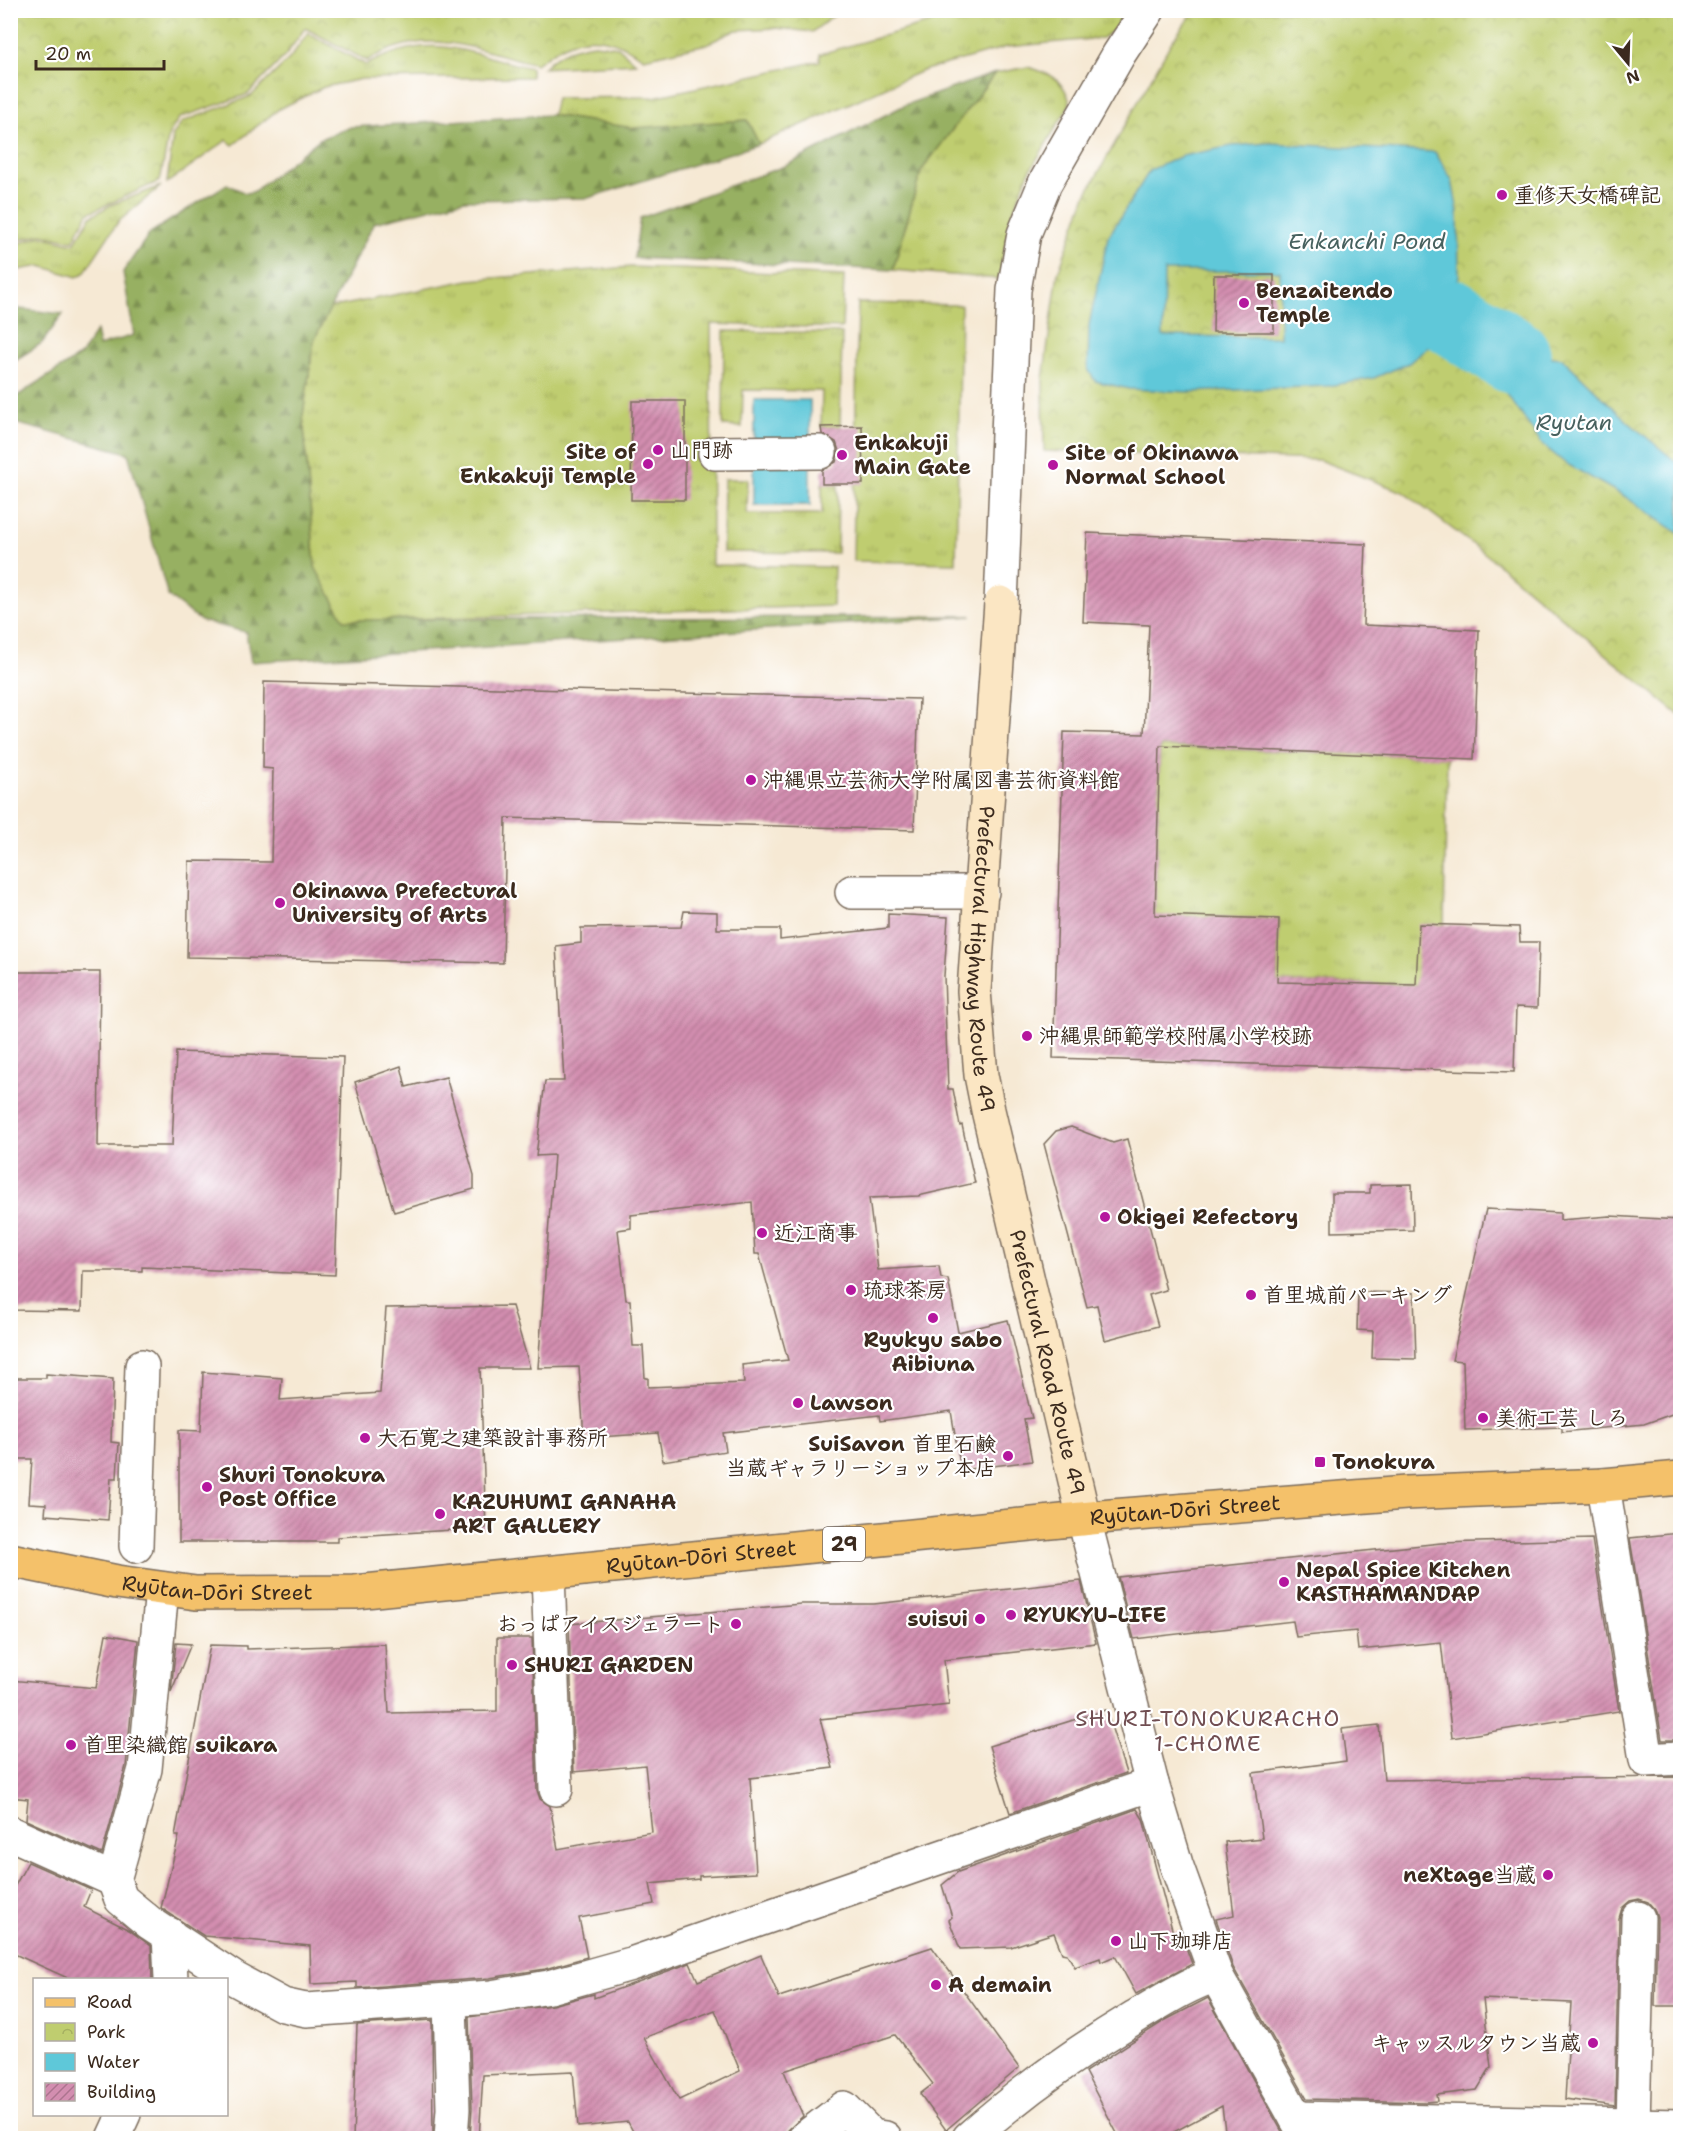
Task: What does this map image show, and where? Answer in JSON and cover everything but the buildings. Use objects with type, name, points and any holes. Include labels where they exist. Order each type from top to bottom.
[{"type":"main road","name":"Prefectural Highway Route 49","points":[[982,892],[1001,603]]},
{"type":"main road","name":"Prefectural Road Route 49","points":[[982,892],[974,991],[981,1076],[1084,1519]]},
{"type":"main road","name":"Ryūtan-Dōri Street","points":[[10,1560],[65,1573],[162,1589],[229,1594],[355,1592],[1084,1519],[1406,1493],[1603,1485],[1680,1478]]},
{"type":"street","points":[[1001,603],[1014,290],[1024,234],[1045,183],[1119,54],[1148,10]]},
{"type":"street","points":[[730,453],[820,452]]},
{"type":"street","points":[[852,892],[982,892]]},
{"type":"street","points":[[135,1546],[142,1366]]},
{"type":"street","points":[[1603,1485],[1646,1760],[1680,1758]]},
{"type":"street","points":[[1084,1519],[1152,1784],[1176,1864],[1216,1975],[1301,2128],[1680,2126]]},
{"type":"street","points":[[548,1574],[556,1789]]},
{"type":"street","points":[[162,1589],[145,1770],[114,1880],[121,1899],[150,1923],[170,1934],[235,1980],[283,2005],[306,2010],[450,2001],[549,1987],[631,1964],[1152,1784]]},
{"type":"street","points":[[10,1833],[114,1880]]},
{"type":"street","points":[[1633,2125],[1638,1918]]},
{"type":"street","points":[[170,1934],[171,1978]]},
{"type":"street","points":[[969,2139],[1020,2093],[1084,2048],[1193,1983],[1216,1975]]},
{"type":"street","points":[[450,2001],[453,2109],[451,2139]]},
{"type":"street","points":[[805,2139],[844,2108],[872,2136],[885,2139]]},
{"type":"street","points":[[113,2139],[124,2116]]},
{"type":"green space","points":[[11,10],[840,11],[812,32],[777,28],[736,30],[707,44],[644,58],[614,43],[589,38],[564,46],[536,64],[471,47],[430,42],[409,44],[388,50],[367,61],[305,28],[286,55],[248,94],[179,118],[169,134],[160,181],[88,213],[73,241],[41,234],[11,242]]},
{"type":"green space","points":[[971,11],[1129,11],[1121,26],[1102,38],[1007,47],[922,71],[759,144],[747,120],[634,129],[552,115],[556,98],[654,97],[820,61],[820,54]]},
{"type":"green space","points":[[1194,11],[1680,11],[1680,716],[1487,555],[1403,492],[1319,460],[1044,451],[1043,379],[1058,273],[1086,195],[1171,43]]},
{"type":"green space","points":[[308,33],[366,65],[389,54],[410,49],[448,48],[531,68],[531,77],[362,79],[324,87],[279,109],[233,145],[227,140],[167,183],[173,135],[182,122],[251,96],[290,58]]},
{"type":"green space","points":[[595,44],[618,47],[636,63],[543,68],[567,51]]},
{"type":"green space","points":[[1028,67],[1055,79],[1065,89],[1070,104],[1028,174],[1010,219],[999,279],[893,270],[921,171],[995,73]]},
{"type":"green space","points":[[995,73],[921,171],[893,270],[634,258],[640,218],[785,166],[905,105]]},
{"type":"green space","points":[[550,115],[634,128],[747,120],[759,144],[588,198],[465,200],[374,223],[314,340],[303,415],[315,567],[344,620],[972,616],[251,662],[246,632],[201,621],[168,596],[128,453],[11,422],[11,400],[81,355],[96,331],[99,346],[134,335],[123,272],[150,233],[227,184],[245,193],[253,192],[320,139],[351,127]]},
{"type":"green space","points":[[161,186],[118,222],[84,273],[77,277],[41,266],[11,271],[11,246],[40,236],[74,244],[91,216],[111,205]]},
{"type":"green space","points":[[631,267],[844,276],[842,328],[711,324],[712,565],[834,567],[833,606],[344,621],[315,568],[303,415],[314,340],[329,308],[469,280]]},
{"type":"green space","points":[[858,303],[961,305],[956,563],[853,561]]},
{"type":"green space","points":[[11,308],[63,314],[42,343],[11,363]]},
{"type":"green space","points":[[724,331],[842,333],[840,427],[821,427],[822,391],[743,390],[742,427],[723,426]]},
{"type":"green space","points":[[724,479],[748,479],[747,514],[822,514],[822,484],[838,484],[837,553],[723,552]]},
{"type":"green space","points":[[1160,747],[1447,757],[1444,925],[1416,985],[1277,982],[1279,919],[1182,916],[1154,932]]},
{"type":"water","name":"Enkanchi Pond","points":[[1269,143],[1435,152],[1452,180],[1458,212],[1459,275],[1452,317],[1431,344],[1409,363],[1374,378],[1328,386],[1190,392],[1129,389],[1095,381],[1088,369],[1089,325],[1108,237],[1150,170],[1182,156],[1232,146]],"holes":[[[1164,271],[1280,271],[1280,337],[1163,336]]]},
{"type":"water","name":"Ryutan","points":[[1523,354],[1562,358],[1627,421],[1680,465],[1680,534],[1624,496],[1565,463],[1543,445],[1499,383],[1500,373],[1505,364]]},
{"type":"water","points":[[754,400],[810,400],[810,505],[754,505]]},
{"type":"waterway","points":[[1452,317],[1513,356]]},
{"type":"place","name":"重修天女橋碑記","points":[[1502,195]]},
{"type":"place","name":"Benzaitendo Temple","points":[[1244,303]]},
{"type":"place","name":"山門跡","points":[[658,450]]},
{"type":"place","name":"Enkakuji Main Gate","points":[[842,455]]},
{"type":"place","name":"Site of Enkakuji Temple","points":[[648,464]]},
{"type":"place","name":"Site of Okinawa Normal School","points":[[1053,465]]},
{"type":"place","name":"沖縄県立芸術大学附属図書芸術資料館","points":[[751,780]]},
{"type":"place","name":"Okinawa Prefectural University of Arts","points":[[280,903]]},
{"type":"place","name":"沖縄県師範学校附属小学校跡","points":[[1027,1036]]},
{"type":"place","name":"Okigei Refectory","points":[[1105,1217]]},
{"type":"place","name":"近江商事","points":[[762,1233]]},
{"type":"place","name":"琉球茶房","points":[[851,1290]]},
{"type":"place","name":"首里城前パーキング","points":[[1251,1295]]},
{"type":"place","name":"Ryukyu sabo Aibiuna","points":[[933,1318]]},
{"type":"place","name":"Lawson","points":[[798,1403]]},
{"type":"place","name":"美術工芸 しろ","points":[[1483,1418]]},
{"type":"place","name":"大石寛之建築設計事務所","points":[[365,1438]]},
{"type":"place","name":"SuiSavon 首里石鹸 当蔵ギャラリーショップ本店","points":[[1008,1456]]},
{"type":"place","name":"Tonokura","points":[[1320,1462]]},
{"type":"place","name":"Shuri Tonokura Post Office","points":[[207,1487]]},
{"type":"place","name":"KAZUHUMI GANAHA ART GALLERY","points":[[440,1514]]},
{"type":"place","name":"Nepal Spice Kitchen KASTHAMANDAP","points":[[1284,1582]]},
{"type":"place","name":"RYUKYU-LIFE","points":[[1011,1615]]},
{"type":"place","name":"suisui","points":[[980,1619]]},
{"type":"place","name":"おっぱアイスジェラート","points":[[736,1624]]},
{"type":"place","name":"SHURI GARDEN","points":[[512,1665]]},
{"type":"place","name":"首里染織館 suikara","points":[[71,1745]]},
{"type":"place","name":"neXtage当蔵","points":[[1548,1875]]},
{"type":"place","name":"山下珈琲店","points":[[1116,1941]]},
{"type":"place","name":"A demain","points":[[936,1985]]},
{"type":"place","name":"キャッスルタウン当蔵","points":[[1593,2043]]},
{"type":"district","name":"SHURI-TONOKURACHO 1-CHOME","points":[[1208,1730]]}]
